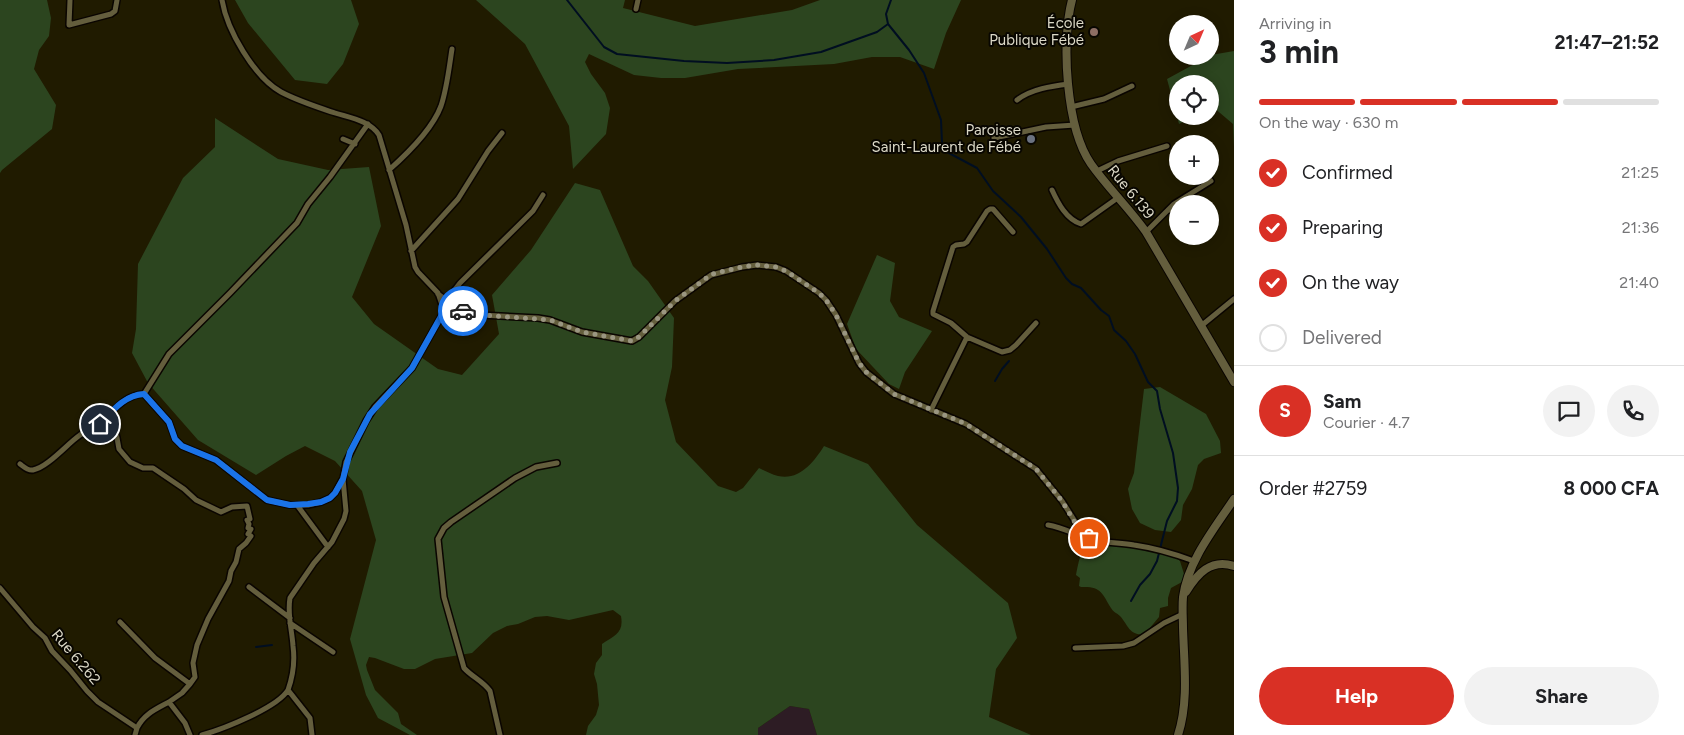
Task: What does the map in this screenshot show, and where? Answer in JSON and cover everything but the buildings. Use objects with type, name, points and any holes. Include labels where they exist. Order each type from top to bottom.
[{"type":"street","points":[[70,0],[68,26],[112,14],[117,6],[117,0]]},
{"type":"street","points":[[222,0],[227,19],[239,45],[258,71],[272,86],[288,95],[368,124],[379,135],[418,272],[438,293],[461,310]]},
{"type":"street","points":[[636,9],[638,0]]},
{"type":"street","name":"Rue 6.139","points":[[1072,0],[1067,43],[1069,84],[1071,108],[1082,147],[1090,162],[1146,232],[1234,382]]},
{"type":"street","points":[[389,170],[409,152],[437,114],[445,90],[452,49]]},
{"type":"street","points":[[1017,100],[1051,86],[1069,84]]},
{"type":"street","points":[[1071,108],[1104,99],[1132,86]]},
{"type":"street","points":[[144,394],[169,354],[297,223],[308,204],[355,144],[368,124]]},
{"type":"street","points":[[994,138],[1046,127],[1075,125]]},
{"type":"street","points":[[411,251],[458,199],[488,151],[502,133]]},
{"type":"street","points":[[343,139],[355,144]]},
{"type":"street","points":[[1097,171],[1126,158],[1167,146]]},
{"type":"street","points":[[1146,232],[1167,210],[1204,185]]},
{"type":"street","points":[[1052,190],[1061,208],[1074,221],[1081,224],[1119,197]]},
{"type":"street","points":[[447,300],[460,283],[533,211],[543,194]]},
{"type":"street","points":[[1013,232],[993,210],[987,211],[964,244],[953,247],[933,311],[935,316],[951,323],[967,337],[1002,352],[1016,345],[1036,323]]},
{"type":"street","points":[[444,311],[461,310],[481,315],[550,320],[582,332],[632,341],[639,337],[684,293],[712,274],[757,265],[776,267],[801,280],[826,300],[836,315],[859,363],[866,372],[894,394],[966,424],[1036,469],[1062,501],[1082,534],[1089,538]]},
{"type":"street","points":[[20,464],[28,470],[34,470],[42,466],[81,435],[100,424],[122,402],[136,394],[144,394],[169,422],[175,439],[182,446],[216,460],[267,500],[297,505],[321,502],[330,498],[335,493],[343,479],[350,452],[370,414],[412,368],[444,311],[438,293]]},
{"type":"street","points":[[1201,326],[1234,299]]},
{"type":"street","points":[[931,410],[967,337]]},
{"type":"street","points":[[112,411],[112,421],[119,449],[130,462],[143,468],[153,468],[184,489],[196,500],[221,512],[232,507],[247,506],[250,519],[247,520],[248,528],[251,529],[248,534],[251,536],[239,548],[229,580],[208,619],[197,645],[193,663],[195,677],[182,693],[146,715],[136,728],[135,735]]},
{"type":"street","points":[[500,735],[490,691],[486,685],[472,677],[464,668],[444,597],[438,539],[444,528],[451,522],[515,478],[536,467],[557,463]]},
{"type":"street","points":[[202,735],[217,731],[266,708],[280,700],[288,690],[294,658],[290,621],[290,598],[328,547],[344,520],[346,511],[343,479]]},
{"type":"street","points":[[1178,735],[1184,716],[1185,699],[1183,597],[1186,583],[1194,561],[1234,499]]},
{"type":"street","points":[[297,505],[328,547]]},
{"type":"street","points":[[1048,525],[1061,527],[1099,541],[1134,545],[1167,552],[1194,561]]},
{"type":"street","points":[[1183,597],[1199,574],[1207,567],[1223,563],[1234,566]]},
{"type":"street","points":[[249,587],[290,621],[333,652]]},
{"type":"street","name":"Rue 6.262","points":[[0,588],[33,627],[45,638],[52,651],[87,691],[98,702],[136,728]]},
{"type":"street","points":[[1075,648],[1123,646],[1134,643],[1164,623],[1183,614]]},
{"type":"street","points":[[120,622],[155,658],[190,684]]},
{"type":"street","points":[[288,690],[310,718],[312,735]]},
{"type":"street","points":[[169,702],[185,723],[190,735]]},
{"type":"shaded area","points":[[790,706],[809,709],[817,735],[758,735],[758,728]]},
{"type":"green space","points":[[0,0],[47,0],[51,18],[49,36],[39,50],[34,69],[56,105],[52,129],[0,173]]},
{"type":"green space","points":[[235,0],[351,0],[359,24],[343,64],[327,84],[295,80],[248,23]]},
{"type":"green space","points":[[476,0],[625,0],[623,8],[695,26],[792,10],[820,0],[961,0],[946,33],[934,69],[900,57],[872,57],[834,64],[738,69],[685,78],[661,78],[634,75],[589,54],[585,62],[605,93],[610,108],[606,134],[573,169],[569,126],[525,44]]},
{"type":"green space","points":[[1234,51],[1234,147],[1233,124],[1219,112],[1219,75],[1174,75],[1193,65],[1219,65],[1219,54]]},
{"type":"green space","points":[[215,118],[278,159],[328,170],[369,167],[381,226],[352,297],[374,324],[438,369],[462,375],[499,334],[492,295],[531,250],[575,183],[600,190],[633,266],[648,281],[674,318],[672,367],[665,400],[676,442],[718,486],[736,492],[743,488],[759,468],[778,476],[786,477],[799,473],[811,464],[824,446],[868,464],[917,525],[1008,603],[1017,638],[996,669],[989,717],[1031,735],[817,735],[809,709],[790,706],[758,728],[758,735],[586,735],[588,726],[596,715],[599,705],[594,674],[596,663],[602,655],[602,644],[618,633],[622,622],[621,616],[613,610],[569,620],[547,616],[535,617],[507,626],[493,633],[472,653],[435,659],[415,669],[404,669],[369,657],[366,665],[375,690],[398,713],[401,724],[417,735],[410,735],[378,718],[366,695],[350,639],[376,540],[362,491],[335,461],[305,446],[256,475],[198,440],[148,383],[132,353],[136,329],[138,264],[183,178],[215,147]]},
{"type":"green space","points":[[877,255],[895,263],[890,301],[899,317],[932,331],[905,372],[899,389],[889,384],[856,349],[847,324]]},
{"type":"green space","points":[[1160,387],[1206,414],[1220,441],[1221,453],[1204,459],[1198,465],[1192,489],[1183,505],[1181,520],[1171,532],[1155,530],[1140,523],[1132,509],[1128,489],[1134,473],[1144,389]]},
{"type":"green space","points":[[1098,539],[1173,554],[1180,561],[1184,574],[1182,582],[1171,588],[1168,606],[1160,608],[1159,617],[1144,635],[1129,629],[1097,589],[1079,586],[1080,578],[1076,575],[1082,553],[1092,542]]},
{"type":"waterway","points":[[567,0],[604,47],[617,54],[684,61],[727,63],[774,60],[821,52],[877,32],[888,24]]},
{"type":"waterway","points":[[891,0],[886,14],[888,24],[909,50],[924,73],[941,120],[942,143],[947,152],[977,168],[993,191],[1021,217],[1047,249],[1066,278],[1072,284],[1081,288],[1109,316],[1114,330],[1126,341],[1135,354],[1148,382],[1157,391],[1160,409],[1173,453],[1178,488],[1177,501],[1167,521],[1157,561],[1131,601]]},
{"type":"waterway","points":[[995,381],[1009,361]]},
{"type":"waterway","points":[[256,647],[272,645]]},
{"type":"way so far","points":[[463,311],[481,315],[550,320],[582,332],[632,341],[636,340],[684,293],[712,274],[757,265],[776,267],[801,280],[819,293],[832,307],[852,350],[866,372],[894,394],[966,424],[1036,469],[1062,501],[1082,534],[1089,538]]},
{"type":"place","name":"École Publique Fébé","points":[[1094,32]]},
{"type":"place","name":"Paroisse Saint-Laurent de Fébé","points":[[1031,139]]},
{"type":"route","points":[[100,424],[122,402],[136,394],[144,394],[169,422],[178,443],[221,463],[262,497],[273,502],[290,505],[321,502],[330,498],[335,493],[343,479],[350,452],[370,414],[419,359],[444,311],[463,311]]}]
